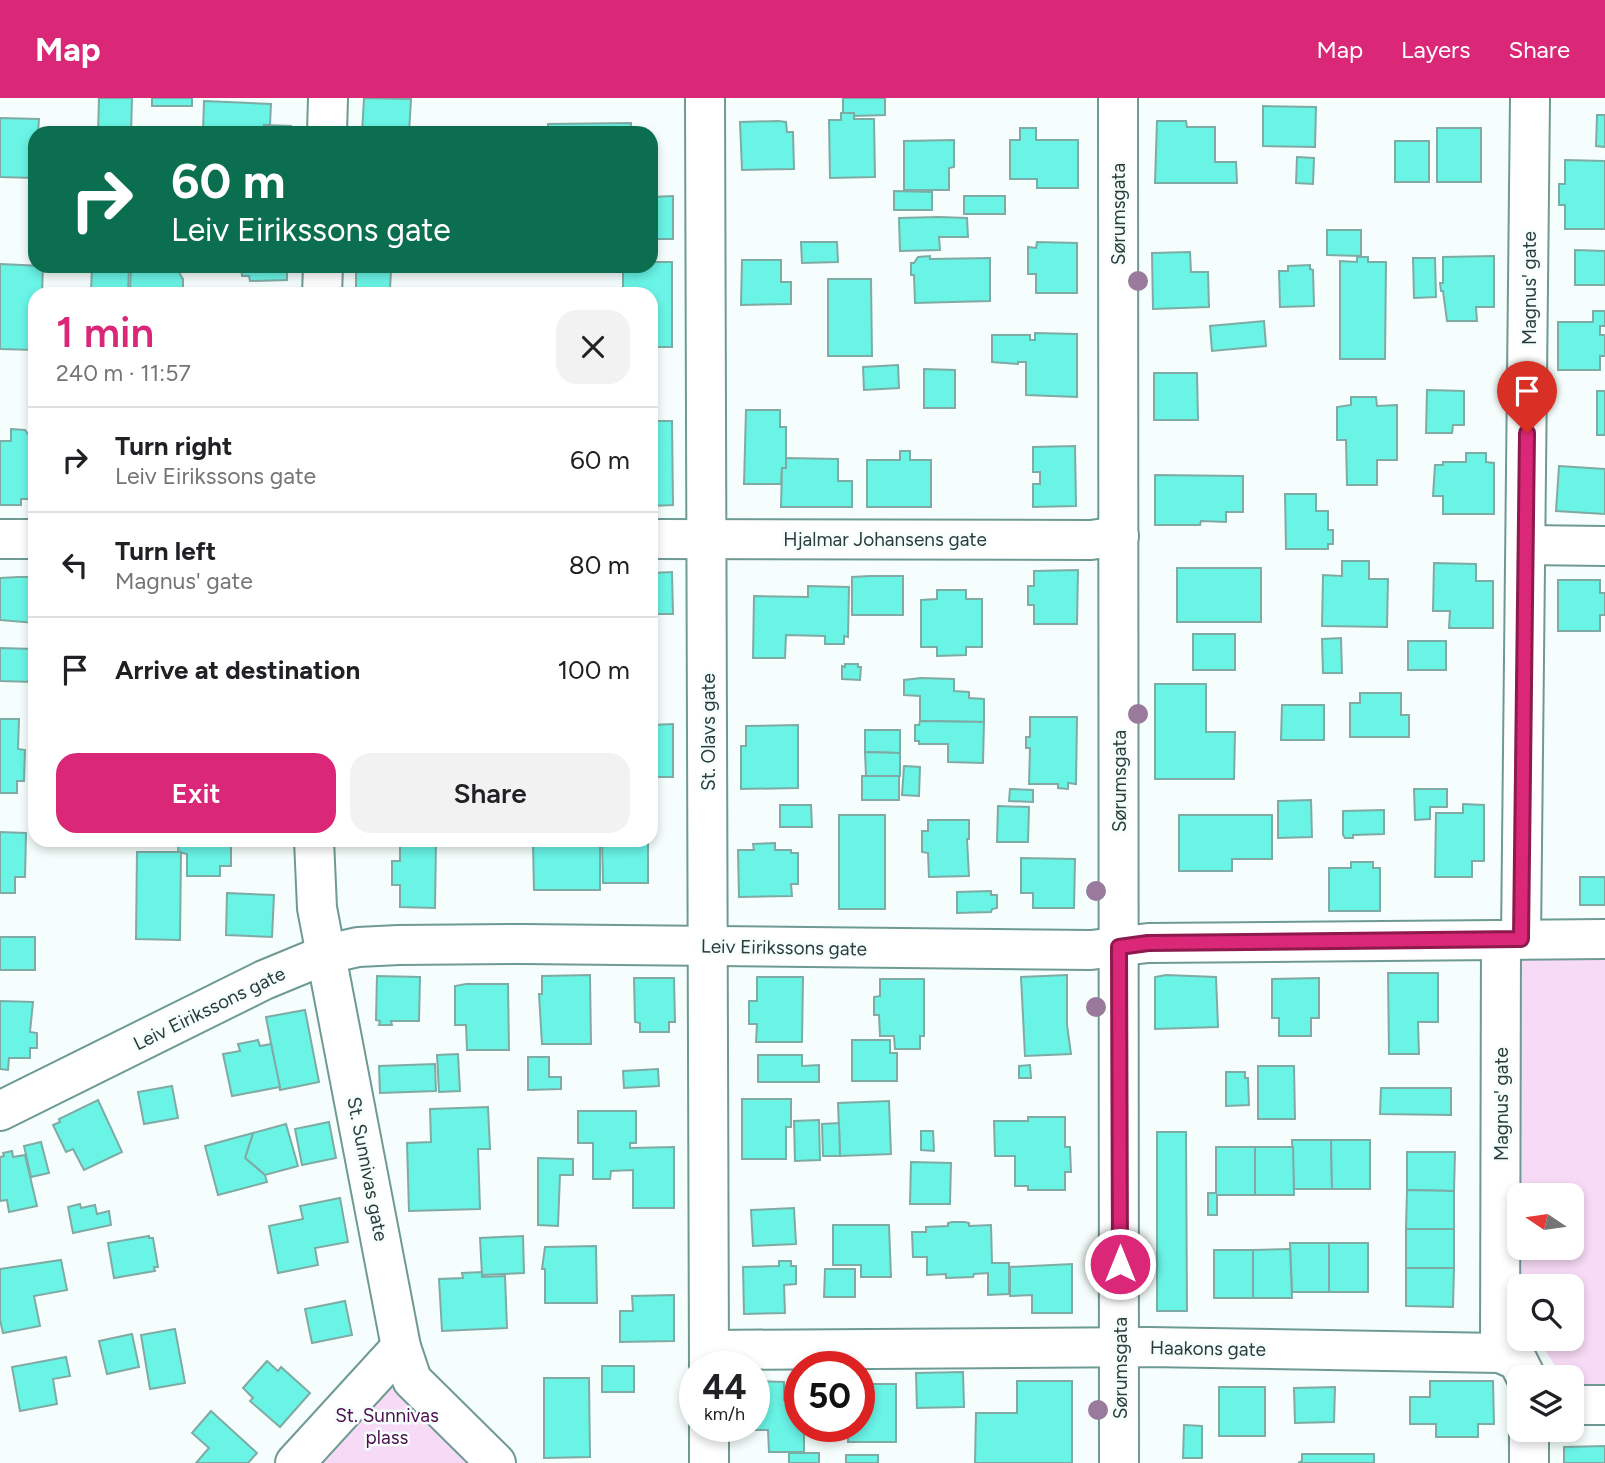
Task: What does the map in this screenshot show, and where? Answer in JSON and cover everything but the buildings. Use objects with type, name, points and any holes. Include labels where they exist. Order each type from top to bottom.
[{"type":"street","points":[[327,126],[328,98]]},
{"type":"street","name":"St. Olavs gate","points":[[705,98],[709,1351]]},
{"type":"street","name":"Sørumsgata","points":[[1118,98],[1119,1463]]},
{"type":"street","name":"Magnus' gate","points":[[1513,1365],[1511,939],[1526,545],[1530,98]]},
{"type":"street","name":"Hjalmar Johansens gate","points":[[658,539],[1091,540],[1119,536]]},
{"type":"street","points":[[0,539],[28,539]]},
{"type":"street","points":[[1526,545],[1605,546]]},
{"type":"street","name":"St. Sunnivas gate","points":[[314,847],[317,908],[401,1347],[412,1380],[496,1463]]},
{"type":"street","name":"Leiv Eirikssons gate","points":[[0,1111],[264,980],[327,954],[358,947],[399,945],[1077,950],[1148,943],[1605,939]]},
{"type":"street","points":[[295,1463],[401,1347]]},
{"type":"street","name":"Haakons gate","points":[[770,1356],[1121,1347],[1513,1365]]},
{"type":"street","points":[[1584,1405],[1605,1405]]},
{"type":"street","points":[[709,1442],[709,1463]]},
{"type":"street","points":[[1529,1442],[1529,1463]]},
{"type":"green space","points":[[1524,956],[1605,956],[1605,1396],[1584,1390],[1584,1365],[1555,1365],[1545,1351],[1584,1351],[1584,1274],[1512,1274],[1512,1260],[1584,1260],[1584,1183],[1513,1183],[1516,961]]},
{"type":"green space","name":"St. Sunnivas plass","points":[[383,1388],[395,1388],[404,1392],[477,1463],[306,1463]]},
{"type":"route","points":[[1120,1264],[1119,947],[1148,943],[1521,939],[1527,433]]}]
